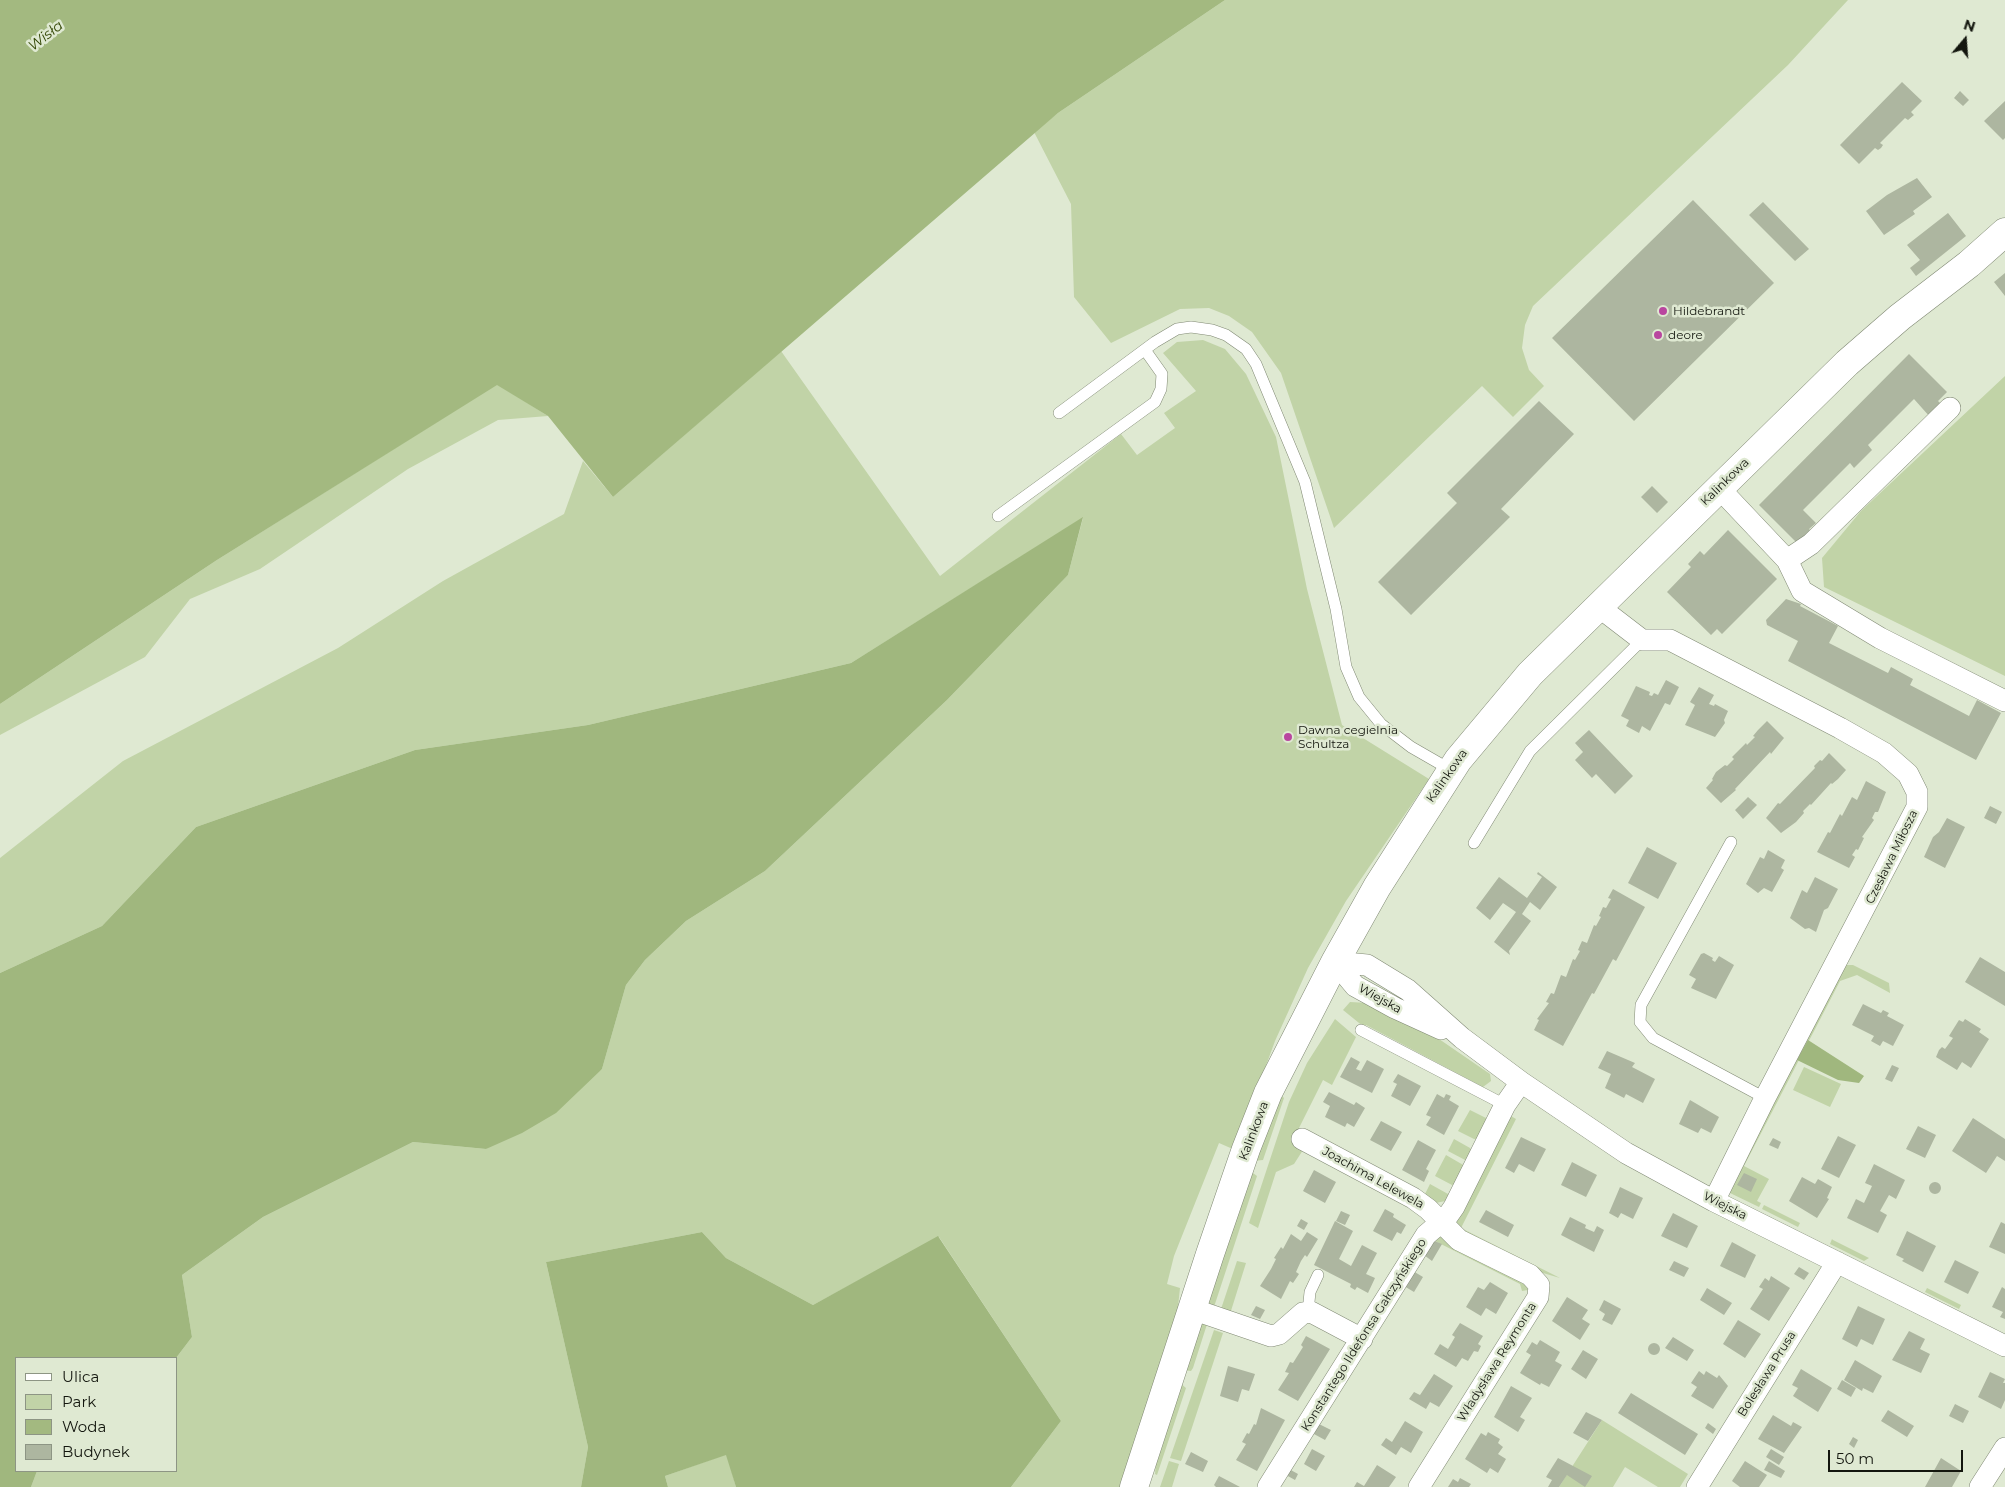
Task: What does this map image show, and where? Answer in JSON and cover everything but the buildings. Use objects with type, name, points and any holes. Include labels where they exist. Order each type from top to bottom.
[{"type":"street","name":"Kalinkowa","points":[[1134,1487],[1246,1149],[1268,1094],[1335,962],[1377,886],[1451,770],[1489,720],[1530,674],[1847,363],[1900,317],[1969,264],[2005,232]]},
{"type":"street","points":[[1787,560],[1811,544],[1950,408]]},
{"type":"street","points":[[1719,488],[1787,560],[1802,591],[1880,638],[2005,701]]},
{"type":"street","points":[[1598,607],[1642,640]]},
{"type":"street","name":"Czesława Miłosza","points":[[1642,640],[1670,640],[1840,728],[1884,753],[1908,774],[1916,792],[1917,807],[1765,1098],[1714,1201]]},
{"type":"street","name":"Wiejska","points":[[1335,962],[1355,986],[1395,1008],[1462,1038],[1521,1082],[1626,1153],[1714,1201],[2005,1346]]},
{"type":"street","name":"Konstantego Ildefonsa Gałczyńskiego","points":[[1268,1487],[1426,1235],[1454,1207],[1505,1105],[1521,1082]]},
{"type":"street","name":"Joachima Lelewela","points":[[1302,1139],[1413,1198],[1441,1222]]},
{"type":"street","name":"Władysława Reymonta","points":[[1419,1487],[1538,1297],[1540,1290],[1537,1282],[1530,1275],[1459,1240],[1441,1222]]},
{"type":"street","name":"Bolesława Prusa","points":[[1698,1487],[1837,1262]]},
{"type":"street","points":[[1192,1309],[1271,1336],[1279,1334],[1308,1312],[1362,1339]]},
{"type":"street","points":[[1980,1487],[2005,1448]]},
{"type":"lane","points":[[1059,413],[1176,329],[1191,327],[1212,330],[1226,335],[1246,350],[1256,364],[1305,482],[1325,561],[1346,667],[1359,697],[1381,724],[1411,747],[1451,770]]},
{"type":"lane","points":[[998,516],[1155,402],[1161,388],[1162,374],[1145,350]]},
{"type":"lane","points":[[1474,843],[1530,751],[1642,640]]},
{"type":"lane","points":[[1731,842],[1641,1005],[1640,1022],[1653,1038],[1765,1098]]},
{"type":"lane","points":[[1361,1030],[1505,1105]]},
{"type":"lane","points":[[1308,1312],[1310,1292],[1318,1275]]},
{"type":"green space","points":[[1225,0],[1848,0],[1788,65],[1533,306],[1525,325],[1522,348],[1529,370],[1544,386],[1513,417],[1482,386],[1334,528],[1281,373],[1252,332],[1229,316],[1209,308],[1180,309],[1111,343],[1074,297],[1071,204],[1034,132],[1058,113]]},
{"type":"green space","points":[[1203,340],[1225,349],[1246,374],[1276,437],[1307,589],[1342,725],[1429,779],[1346,901],[1308,968],[1275,1041],[1235,1150],[1219,1143],[1174,1256],[1167,1284],[1180,1288],[1176,1325],[1121,1487],[1011,1487],[1061,1421],[939,1237],[813,1305],[726,1258],[702,1232],[546,1262],[588,1447],[581,1487],[31,1487],[37,1472],[178,1472],[177,1357],[192,1337],[182,1275],[263,1217],[413,1142],[486,1149],[602,1069],[626,985],[645,960],[686,921],[765,871],[947,700],[1068,575],[1083,518],[851,663],[588,725],[415,750],[196,827],[102,926],[0,973],[0,858],[123,761],[338,648],[443,581],[564,514],[583,461],[613,497],[781,351],[940,576],[1121,434],[1137,455],[1175,428],[1164,413],[1196,391],[1163,353],[1177,342]]},
{"type":"green space","points":[[2005,376],[2005,676],[1824,587],[1822,558],[1861,511]]},
{"type":"green space","points":[[497,384],[548,416],[498,420],[408,469],[260,569],[190,599],[145,657],[0,735],[0,704],[217,560]]},
{"type":"green space","points":[[1845,965],[1853,965],[1889,983],[1890,993],[1857,975],[1840,981],[1744,1166],[1769,1179],[1757,1201],[1761,1203],[1759,1207],[1730,1193],[1730,1189]]},
{"type":"green space","points":[[1350,1002],[1368,1003],[1439,1039],[1490,1074],[1491,1081],[1483,1087],[1366,1025],[1364,1027],[1343,1010]]},
{"type":"green space","points":[[1335,1019],[1356,1037],[1332,1085],[1323,1080],[1299,1128],[1300,1147],[1303,1150],[1294,1164],[1276,1172],[1258,1228],[1249,1223],[1289,1102],[1307,1063]]},
{"type":"green space","points":[[1804,1067],[1841,1084],[1830,1107],[1793,1090]]},
{"type":"green space","points":[[1282,1096],[1284,1098],[1263,1160],[1253,1161]]},
{"type":"green space","points":[[1470,1110],[1488,1119],[1478,1139],[1458,1131]]},
{"type":"green space","points":[[1509,1115],[1516,1119],[1461,1228],[1560,1278],[1543,1273],[1459,1232],[1455,1223]]},
{"type":"green space","points":[[1454,1139],[1472,1151],[1467,1161],[1448,1151]]},
{"type":"green space","points":[[1446,1155],[1465,1166],[1456,1184],[1452,1185],[1435,1176]]},
{"type":"green space","points":[[1249,1170],[1257,1176],[1213,1310],[1206,1308]]},
{"type":"green space","points":[[1430,1184],[1450,1197],[1445,1201],[1436,1203],[1424,1196]]},
{"type":"green space","points":[[1764,1205],[1800,1223],[1798,1227],[1762,1209]]},
{"type":"green space","points":[[1438,1232],[1448,1244],[1523,1281],[1528,1290],[1522,1291],[1520,1284],[1431,1239]]},
{"type":"green space","points":[[1832,1239],[1869,1258],[1864,1261],[1830,1244]]},
{"type":"green space","points":[[1237,1261],[1246,1263],[1230,1314],[1220,1312]]},
{"type":"green space","points":[[1927,1288],[1961,1305],[1959,1309],[1925,1292]]},
{"type":"green space","points":[[1201,1316],[1209,1318],[1193,1368],[1191,1371],[1183,1370]]},
{"type":"green space","points":[[1214,1330],[1223,1333],[1181,1461],[1170,1458]]},
{"type":"green space","points":[[1180,1383],[1186,1388],[1157,1475],[1155,1474],[1157,1450]]},
{"type":"green space","points":[[1602,1420],[1688,1474],[1680,1487],[1658,1487],[1625,1467],[1613,1487],[1559,1487]]},
{"type":"green space","points":[[727,1454],[736,1487],[668,1487],[665,1476]]},
{"type":"green space","points":[[1169,1461],[1179,1464],[1172,1487],[1160,1487]]},
{"type":"shaded area","points":[[1083,517],[1068,575],[947,700],[765,871],[686,921],[645,960],[626,985],[602,1069],[556,1113],[522,1133],[486,1149],[413,1142],[263,1217],[182,1275],[192,1337],[177,1357],[15,1357],[15,1472],[37,1472],[31,1487],[0,1487],[0,973],[102,926],[196,827],[415,750],[588,725],[851,663]]},
{"type":"shaded area","points":[[1808,1040],[1864,1076],[1859,1083],[1838,1080],[1797,1060]]},
{"type":"shaded area","points":[[702,1232],[726,1258],[813,1305],[938,1236],[1061,1421],[1011,1487],[736,1487],[726,1455],[665,1476],[668,1487],[581,1487],[588,1447],[546,1262]]},
{"type":"water","name":"Wisła","points":[[0,0],[1225,0],[1058,113],[613,497],[548,416],[497,385],[217,560],[0,704]]},
{"type":"place","name":"Hildebrandt","points":[[1663,311]]},
{"type":"place","name":"deore","points":[[1658,335]]},
{"type":"place","name":"Dawna cegielnia Schultza","points":[[1288,737]]}]
